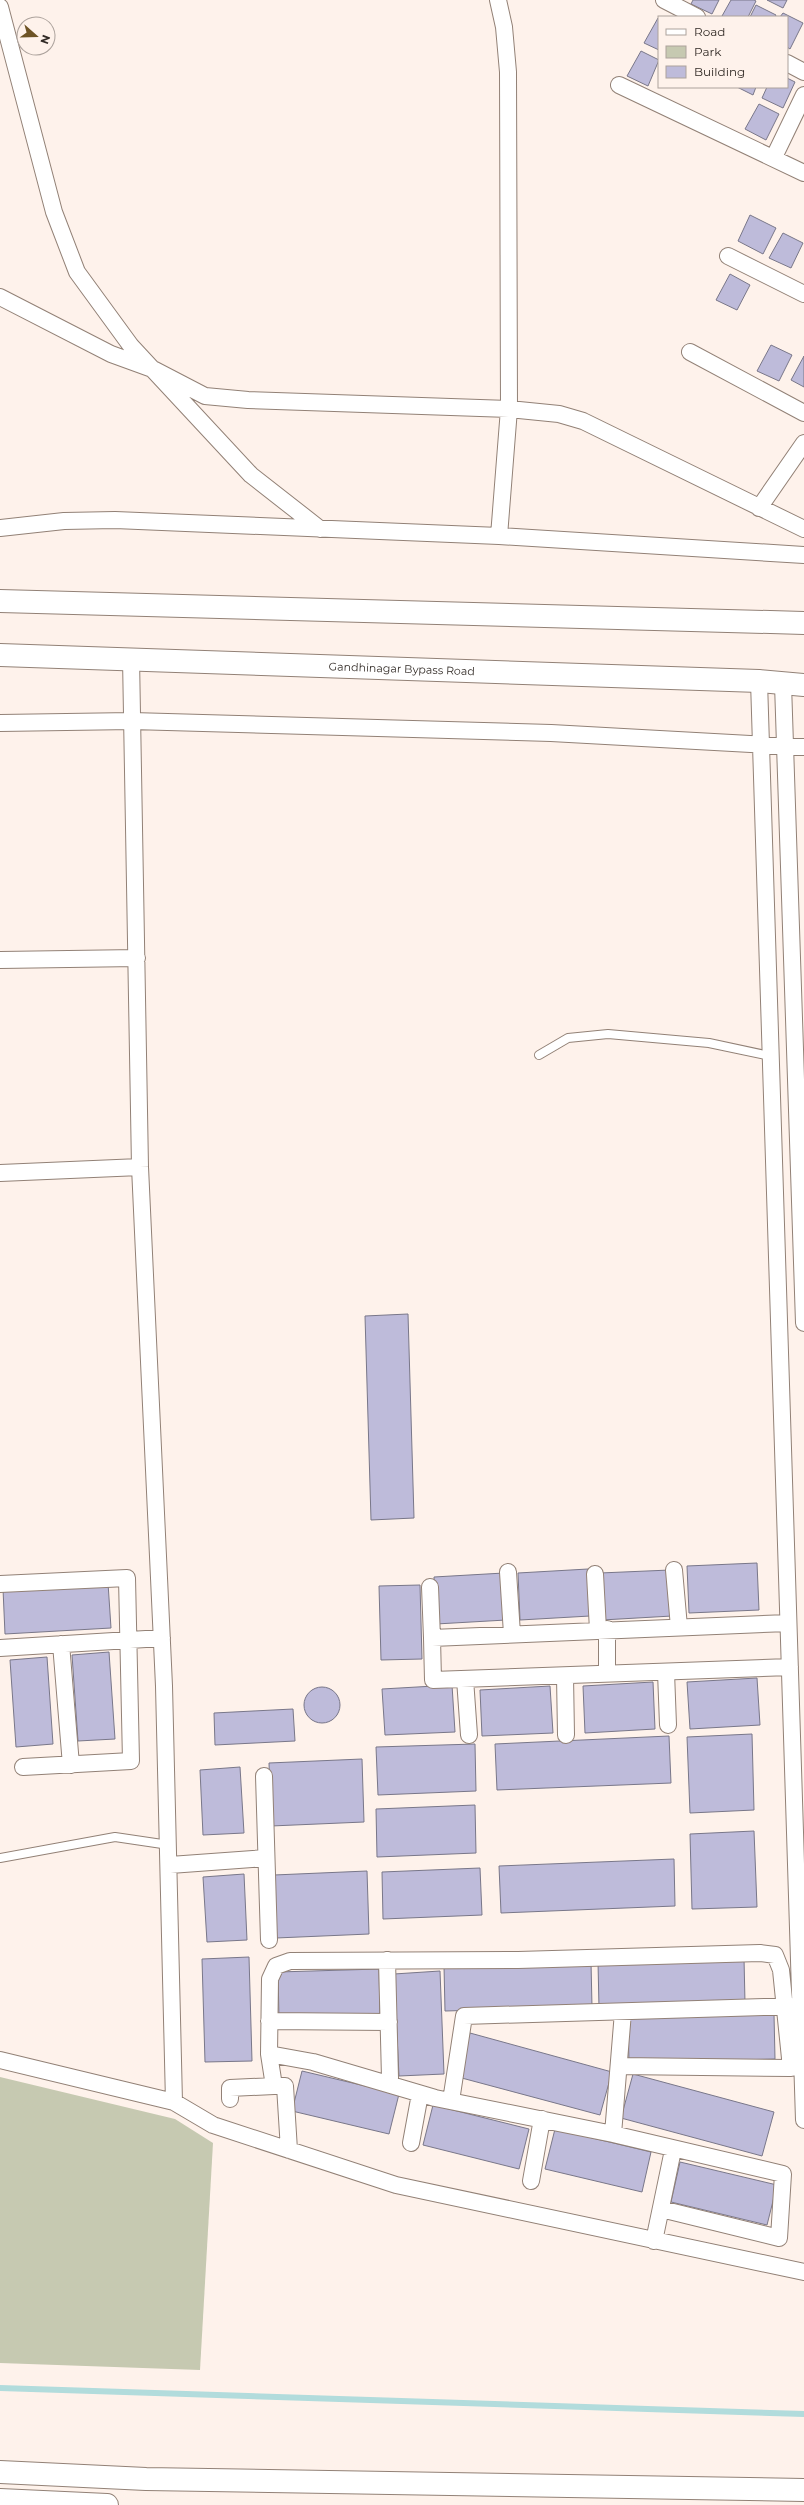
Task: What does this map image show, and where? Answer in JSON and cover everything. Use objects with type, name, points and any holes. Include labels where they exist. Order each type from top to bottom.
[{"type":"main road","points":[[0,601],[804,623]]},
{"type":"main road","name":"Gandhinagar Bypass Road","points":[[0,655],[131,658],[759,681],[804,685]]},
{"type":"main road","points":[[0,2472],[177,2480],[804,2490]]},
{"type":"main road","points":[[0,2500],[107,2505]]},
{"type":"street","points":[[498,0],[504,26],[508,72],[509,409],[499,536]]},
{"type":"street","points":[[664,0],[695,16]]},
{"type":"street","points":[[0,7],[52,204],[77,272],[132,346],[251,475],[320,529]]},
{"type":"street","points":[[788,64],[804,72]]},
{"type":"street","points":[[619,85],[774,157],[804,173]]},
{"type":"street","points":[[774,157],[804,95]]},
{"type":"street","points":[[728,256],[804,294]]},
{"type":"street","points":[[0,296],[111,354],[155,370],[205,396],[248,400],[509,409],[559,414],[583,421],[804,529]]},
{"type":"street","points":[[690,352],[804,413]]},
{"type":"street","points":[[759,508],[804,443]]},
{"type":"street","points":[[0,528],[64,521],[115,520],[499,536],[804,555]]},
{"type":"street","points":[[131,658],[140,1167],[162,1638],[170,1865],[174,2102]]},
{"type":"street","points":[[759,681],[804,2120]]},
{"type":"street","points":[[783,684],[804,1323]]},
{"type":"street","points":[[0,723],[132,721],[551,733],[760,743],[804,747]]},
{"type":"street","points":[[0,960],[137,958]]},
{"type":"street","points":[[0,1173],[140,1167]]},
{"type":"street","points":[[674,1570],[679,1627]]},
{"type":"street","points":[[508,1572],[512,1634]]},
{"type":"street","points":[[595,1574],[607,1674]]},
{"type":"street","points":[[0,1584],[127,1578],[127,1640],[131,1761],[23,1767]]},
{"type":"street","points":[[430,1587],[433,1680],[790,1667]]},
{"type":"street","points":[[432,1638],[788,1623]]},
{"type":"street","points":[[0,1648],[162,1638]]},
{"type":"street","points":[[61,1644],[71,1765]]},
{"type":"street","points":[[666,1672],[668,1724]]},
{"type":"street","points":[[565,1676],[566,1735]]},
{"type":"street","points":[[465,1679],[469,1735]]},
{"type":"street","points":[[264,1776],[269,1940]]},
{"type":"street","points":[[170,1865],[266,1858]]},
{"type":"street","points":[[274,2086],[269,2054],[270,1979],[276,1966],[290,1960],[518,1960],[760,1953],[775,1956],[781,1970],[783,2007],[791,2068],[620,2066]]},
{"type":"street","points":[[387,1960],[390,2078],[388,2084]]},
{"type":"street","points":[[451,2101],[464,2016],[800,2006]]},
{"type":"street","points":[[613,2134],[620,2066],[623,2012]]},
{"type":"street","points":[[269,2021],[389,2022]]},
{"type":"street","points":[[269,2054],[313,2062],[420,2094],[613,2134],[673,2150],[783,2174],[779,2238],[661,2209]]},
{"type":"street","points":[[0,2060],[174,2102],[213,2125],[396,2185],[804,2272]]},
{"type":"street","points":[[230,2099],[230,2088],[285,2086],[289,2150]]},
{"type":"street","points":[[411,2143],[420,2094]]},
{"type":"street","points":[[531,2181],[542,2119]]},
{"type":"street","points":[[654,2241],[673,2150]]},
{"type":"lane","points":[[539,1055],[568,1038],[608,1034],[709,1043],[770,1056]]},
{"type":"lane","points":[[0,1858],[115,1837],[169,1846]]},
{"type":"green space","points":[[0,2077],[175,2119],[213,2143],[200,2370],[0,2363]]},
{"type":"building","points":[[693,0],[719,0],[712,14],[691,4]]},
{"type":"building","points":[[731,0],[756,1],[748,16],[722,16]]},
{"type":"building","points":[[767,0],[787,0],[783,8]]},
{"type":"building","points":[[756,5],[776,15],[776,16],[750,16]]},
{"type":"building","points":[[783,13],[803,23],[790,49],[788,48],[788,16],[781,16]]},
{"type":"building","points":[[658,18],[658,50],[644,43]]},
{"type":"building","points":[[641,51],[658,60],[648,86],[627,76]]},
{"type":"building","points":[[788,78],[795,82],[783,108],[762,98],[767,88],[788,88]]},
{"type":"building","points":[[739,88],[756,88],[753,95]]},
{"type":"building","points":[[759,104],[779,114],[766,140],[745,129]]},
{"type":"building","points":[[750,215],[776,228],[763,254],[738,241]]},
{"type":"building","points":[[783,233],[803,243],[791,268],[769,258]]},
{"type":"building","points":[[730,274],[750,285],[737,310],[716,300]]},
{"type":"building","points":[[771,345],[792,355],[779,381],[757,371]]},
{"type":"building","points":[[804,356],[804,387],[791,380]]},
{"type":"building","points":[[408,1314],[414,1518],[371,1520],[365,1316]]},
{"type":"building","points":[[757,1563],[759,1610],[689,1613],[687,1566]]},
{"type":"building","points":[[588,1569],[590,1616],[520,1620],[518,1573]]},
{"type":"building","points":[[670,1570],[672,1616],[602,1620],[600,1573]]},
{"type":"building","points":[[504,1573],[506,1620],[436,1624],[434,1577]]},
{"type":"building","points":[[108,1583],[111,1628],[5,1634],[3,1589]]},
{"type":"building","points":[[420,1585],[422,1659],[381,1660],[379,1586]]},
{"type":"building","points":[[109,1652],[115,1739],[78,1741],[72,1655]]},
{"type":"building","points":[[47,1657],[53,1744],[16,1747],[10,1660]]},
{"type":"building","points":[[757,1678],[760,1725],[690,1729],[687,1682]]},
{"type":"building","points":[[653,1682],[655,1729],[585,1733],[583,1686]]},
{"type":"building","points":[[452,1685],[455,1732],[385,1735],[382,1689]]},
{"type":"building","points":[[550,1686],[553,1733],[482,1736],[480,1690]]},
{"type":"building","points":[[326,1687],[335,1692],[339,1698],[339,1712],[335,1718],[326,1723],[318,1723],[309,1718],[305,1712],[304,1701],[309,1692],[315,1688]]},
{"type":"building","points":[[293,1709],[295,1741],[215,1745],[214,1713]]},
{"type":"building","points":[[752,1734],[754,1810],[690,1813],[687,1737]]},
{"type":"building","points":[[669,1736],[671,1783],[497,1790],[495,1744]]},
{"type":"building","points":[[475,1744],[476,1791],[378,1795],[376,1747]]},
{"type":"building","points":[[362,1759],[364,1822],[271,1826],[269,1763]]},
{"type":"building","points":[[240,1767],[244,1833],[203,1835],[200,1770]]},
{"type":"building","points":[[475,1805],[476,1853],[377,1857],[376,1809]]},
{"type":"building","points":[[754,1831],[757,1907],[692,1909],[690,1834]]},
{"type":"building","points":[[674,1859],[675,1906],[501,1913],[499,1866]]},
{"type":"building","points":[[480,1868],[482,1915],[383,1919],[382,1872]]},
{"type":"building","points":[[367,1871],[369,1934],[276,1938],[274,1875]]},
{"type":"building","points":[[244,1874],[247,1940],[207,1942],[203,1877]]},
{"type":"building","points":[[249,1957],[252,2061],[205,2062],[202,1959]]},
{"type":"building","points":[[744,1958],[745,2003],[599,2008],[598,1962]]},
{"type":"building","points":[[591,1962],[592,2007],[445,2011],[444,1966]]},
{"type":"building","points":[[379,1969],[380,2016],[279,2019],[278,1972]]},
{"type":"building","points":[[440,1971],[444,2074],[399,2076],[394,1974]]},
{"type":"building","points":[[774,2014],[775,2059],[629,2063],[628,2018]]},
{"type":"building","points":[[470,2033],[612,2072],[600,2115],[458,2077]]},
{"type":"building","points":[[302,2071],[399,2094],[389,2134],[292,2111]]},
{"type":"building","points":[[633,2074],[774,2112],[762,2156],[621,2118]]},
{"type":"building","points":[[433,2105],[529,2129],[519,2169],[423,2145]]},
{"type":"building","points":[[555,2129],[651,2152],[642,2192],[545,2169]]},
{"type":"building","points":[[680,2162],[777,2185],[767,2225],[671,2202]]},
{"type":"waterway","points":[[0,2388],[804,2414]]}]
